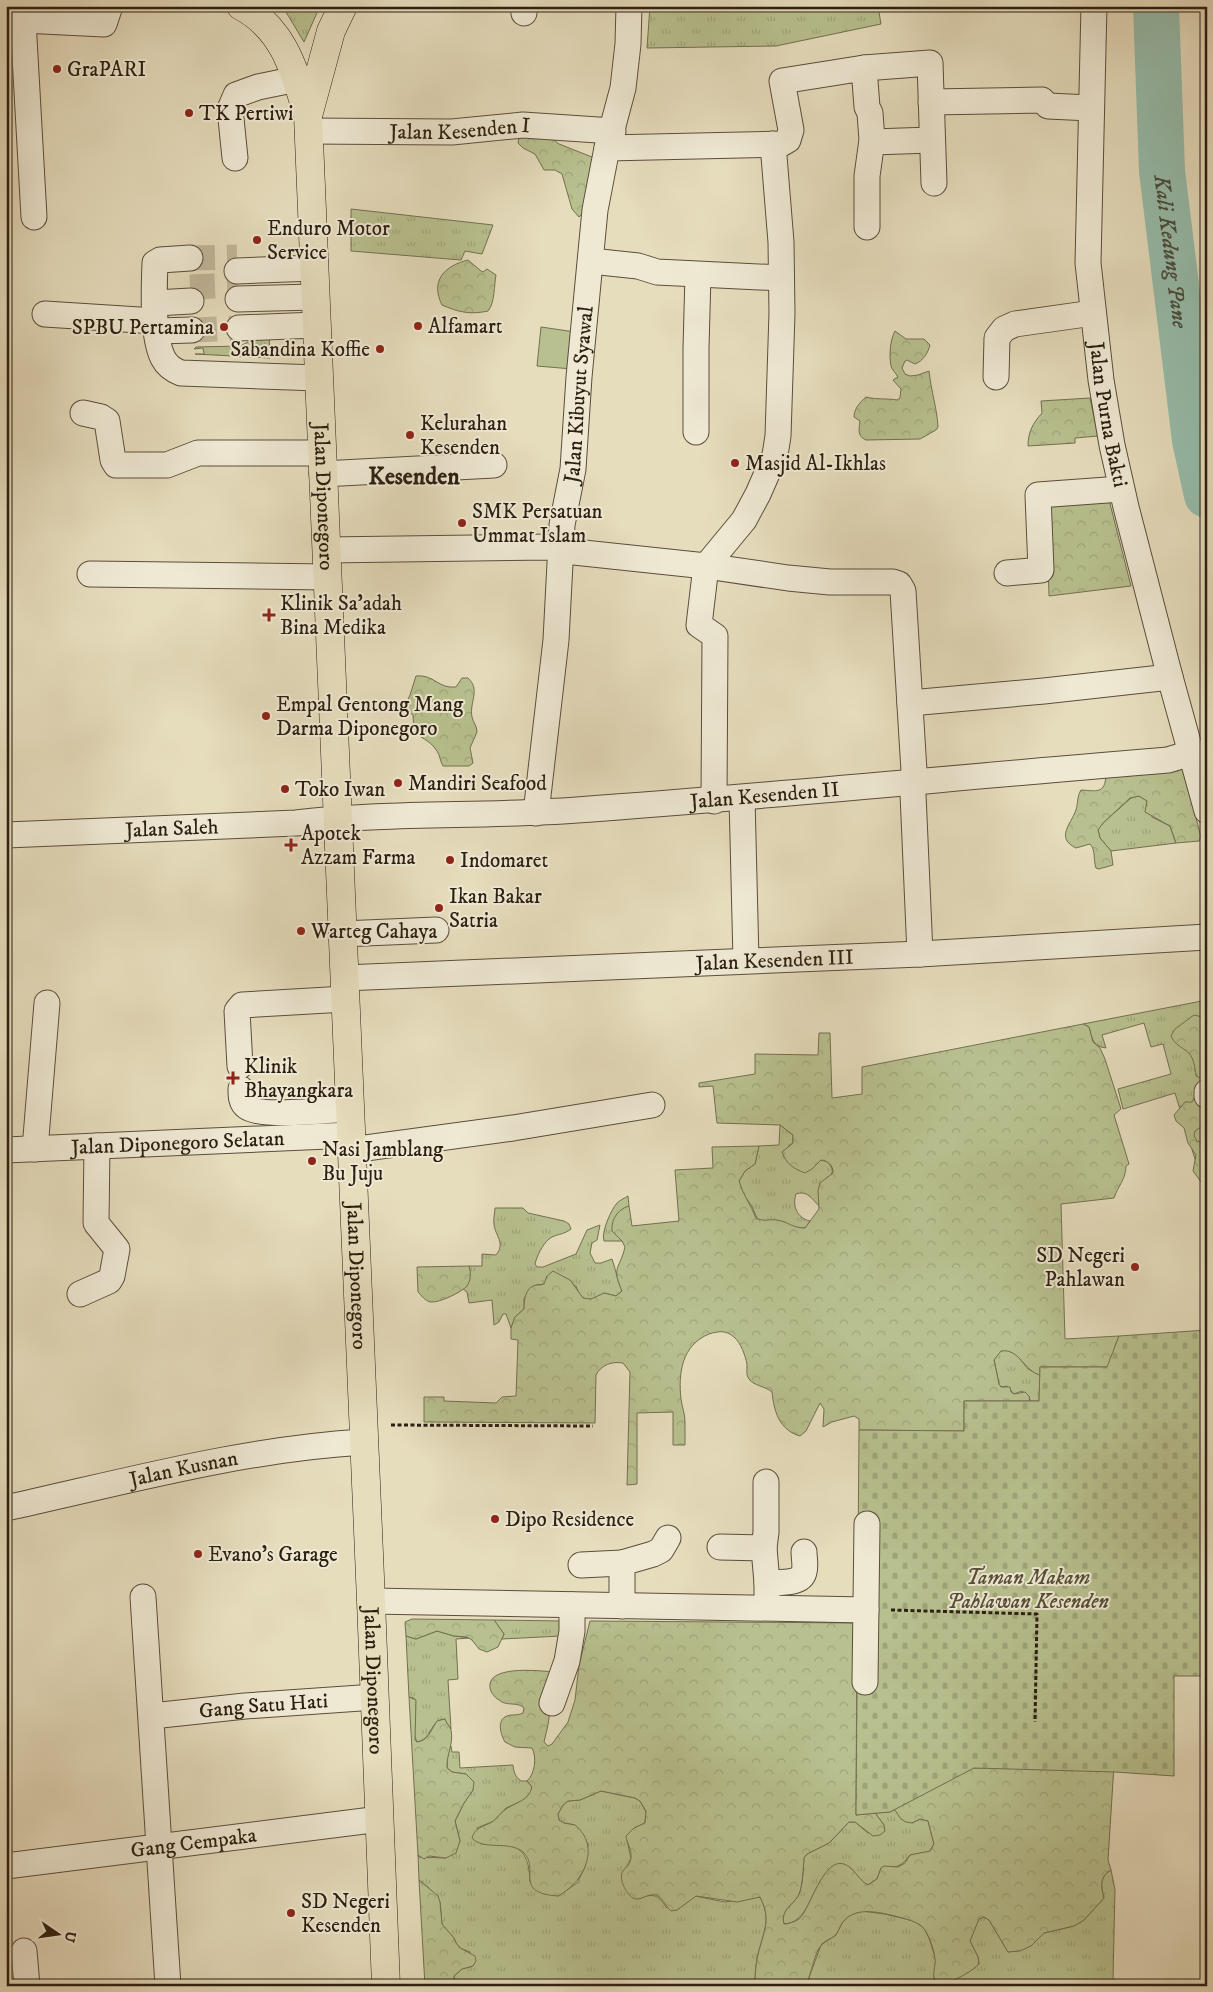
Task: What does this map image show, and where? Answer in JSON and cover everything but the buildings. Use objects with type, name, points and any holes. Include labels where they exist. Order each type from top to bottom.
[{"type":"highway","points":[[241,6],[253,12],[268,25],[283,48],[294,68],[308,124]]},
{"type":"highway","points":[[308,124],[331,31],[343,6]]},
{"type":"highway","name":"Jalan Diponegoro","points":[[308,124],[386,1986]]},
{"type":"street","points":[[34,217],[24,13],[104,24],[110,6]]},
{"type":"street","name":"Jalan Kibuyut Syawal","points":[[536,813],[556,640],[562,525],[573,469],[579,377],[595,210],[623,88],[628,44],[629,6]]},
{"type":"street","name":"Jalan Purna Bakti","points":[[1094,6],[1088,263],[1093,313],[1112,445],[1122,489],[1207,811]]},
{"type":"street","points":[[714,801],[714,636],[699,625],[706,566],[744,520],[775,455],[778,436],[781,242],[774,144],[780,144],[788,140],[790,136],[782,81],[864,68],[930,63],[934,183]]},
{"type":"street","points":[[864,68],[866,107],[870,113],[872,142],[867,176],[867,227]]},
{"type":"street","points":[[235,158],[230,109],[236,95],[258,87],[296,79]]},
{"type":"street","points":[[931,102],[1042,100],[1048,106],[1091,108]]},
{"type":"street","name":"Jalan Kesenden I","points":[[308,124],[452,132],[524,125],[610,139],[774,144]]},
{"type":"street","points":[[872,142],[932,140]]},
{"type":"street","points":[[45,314],[155,306],[191,294],[156,261],[155,306],[163,358],[172,369],[181,373],[318,378]]},
{"type":"street","points":[[590,261],[638,266],[658,272],[781,278]]},
{"type":"street","points":[[696,432],[698,275]]},
{"type":"street","points":[[315,290],[238,292],[315,290]]},
{"type":"street","points":[[996,377],[997,338],[1004,329],[1015,324],[1093,313]]},
{"type":"street","points":[[83,413],[101,417],[107,421],[113,460],[116,465],[167,465],[198,453],[322,463],[494,465]]},
{"type":"street","points":[[1007,573],[1041,570],[1038,495],[1122,489]]},
{"type":"street","points":[[326,564],[552,548],[821,582],[893,582],[899,584],[903,591],[910,703],[920,954]]},
{"type":"street","points":[[90,574],[326,564],[481,560]]},
{"type":"street","points":[[910,703],[1044,691],[1170,676]]},
{"type":"street","name":"Jalan Kesenden II","points":[[337,818],[391,815],[536,813],[714,801],[914,781],[1168,760],[1191,754]]},
{"type":"street","points":[[742,798],[746,960]]},
{"type":"street","name":"Jalan Saleh","points":[[6,835],[296,823],[337,818]]},
{"type":"street","points":[[342,934],[436,930]]},
{"type":"street","name":"Jalan Kesenden III","points":[[350,1131],[246,1107],[241,1098],[237,1011],[242,1005],[344,988],[746,960],[920,954],[1207,937]]},
{"type":"street","points":[[35,1148],[47,1003]]},
{"type":"street","points":[[350,1131],[514,1128],[652,1105]]},
{"type":"street","name":"Jalan Diponegoro Selatan","points":[[6,1150],[350,1131]]},
{"type":"street","points":[[80,1294],[109,1281],[112,1276],[117,1249],[96,1223],[97,1146]]},
{"type":"street","name":"Jalan Kusnan","points":[[6,1508],[216,1461],[322,1444],[364,1433]]},
{"type":"street","points":[[766,1482],[766,1532],[764,1548],[767,1582],[766,1608]]},
{"type":"street","points":[[865,1682],[861,1610],[867,1524]]},
{"type":"street","points":[[581,1565],[622,1563],[653,1554],[661,1550],[668,1538]]},
{"type":"street","points":[[720,1547],[764,1548]]},
{"type":"street","points":[[767,1582],[796,1580],[801,1577],[804,1573],[804,1552]]},
{"type":"street","points":[[622,1563],[622,1606]]},
{"type":"street","points":[[143,1597],[168,1986]]},
{"type":"street","points":[[371,1601],[861,1610]]},
{"type":"street","points":[[552,1702],[567,1661],[572,1631],[572,1605]]},
{"type":"street","name":"Gang Satu Hati","points":[[152,1716],[245,1706],[375,1697]]},
{"type":"street","name":"Gang Cempaka","points":[[6,1866],[380,1819]]},
{"type":"street","points":[[24,1951],[27,1986]]},
{"type":"path","points":[[364,1433],[593,1426]]},
{"type":"path","points":[[861,1610],[1037,1614],[1035,1722]]},
{"type":"green space","points":[[320,6],[304,42],[283,7]]},
{"type":"green space","points":[[650,6],[878,6],[881,24],[776,46],[647,48]]},
{"type":"green space","points":[[548,135],[559,144],[596,160],[587,209],[579,217],[572,209],[562,174],[555,170],[544,170],[535,154],[518,143],[519,137]]},
{"type":"green space","points":[[351,209],[493,225],[482,254],[465,251],[461,260],[351,251]]},
{"type":"green space","points":[[468,260],[481,271],[483,272],[487,269],[496,275],[493,299],[488,311],[464,312],[442,305],[438,289],[442,276],[452,266]]},
{"type":"green space","points":[[541,327],[575,332],[572,369],[537,366]]},
{"type":"green space","points":[[895,331],[906,339],[924,339],[930,345],[923,359],[915,364],[907,360],[902,368],[905,374],[910,376],[929,371],[938,427],[920,439],[866,440],[860,435],[860,421],[854,417],[860,403],[866,397],[897,400],[900,398],[901,389],[893,380],[898,377],[890,362],[891,343]]},
{"type":"green space","points":[[269,332],[270,358],[195,354],[204,354],[203,348],[194,349],[196,347],[240,346]]},
{"type":"green space","points":[[1090,398],[1098,436],[1075,438],[1075,443],[1028,446],[1032,428],[1042,413],[1041,401]]},
{"type":"green space","points":[[1107,492],[1131,586],[1049,596],[1046,497]]},
{"type":"green space","points":[[416,676],[427,677],[450,687],[456,687],[462,678],[468,678],[472,683],[474,692],[472,717],[477,732],[470,748],[473,763],[469,766],[443,766],[439,754],[433,745],[415,730],[413,715],[404,708]]},
{"type":"green space","points":[[1183,769],[1201,837],[1199,841],[1176,843],[1170,826],[1145,812],[1147,801],[1139,796],[1130,798],[1098,830],[1100,838],[1111,851],[1113,865],[1099,869],[1096,868],[1093,849],[1090,844],[1076,848],[1066,840],[1066,830],[1076,810],[1081,790],[1099,790],[1104,786],[1106,775]]},
{"type":"green space","points":[[1139,796],[1147,801],[1152,817],[1170,826],[1176,843],[1111,851],[1100,838],[1098,830],[1103,823],[1131,798]]},
{"type":"green space","points":[[1207,1000],[1207,1189],[1204,1189],[1175,1093],[1123,1109],[1118,1089],[1171,1074],[1163,1044],[1151,1047],[1144,1023],[1102,1035],[1106,1048],[1098,1046],[1091,1035],[1089,1027],[1083,1024]]},
{"type":"green space","points":[[1194,1015],[1207,1018],[1207,1081],[1196,1076],[1191,1055],[1177,1044],[1171,1036],[1175,1029]]},
{"type":"green space","points":[[1083,1024],[1089,1027],[1093,1042],[1100,1048],[1105,1059],[1121,1109],[1114,1115],[1129,1164],[1126,1166],[1123,1179],[1114,1198],[1061,1204],[1065,1339],[1119,1336],[1108,1367],[1040,1367],[1040,1375],[1034,1373],[1017,1356],[1007,1351],[1001,1351],[994,1360],[999,1384],[1001,1387],[1010,1387],[1011,1392],[1014,1394],[1025,1392],[1029,1396],[1030,1401],[964,1401],[964,1431],[859,1430],[859,1419],[854,1416],[832,1422],[823,1427],[824,1409],[820,1403],[806,1431],[800,1436],[782,1424],[776,1413],[772,1392],[749,1379],[745,1357],[741,1346],[736,1340],[725,1332],[713,1333],[700,1339],[693,1345],[687,1353],[681,1370],[680,1389],[685,1419],[685,1445],[673,1445],[673,1412],[637,1413],[637,1484],[627,1485],[630,1372],[623,1363],[607,1364],[596,1375],[595,1423],[424,1422],[424,1397],[444,1397],[444,1401],[496,1403],[502,1397],[516,1396],[518,1340],[511,1339],[511,1328],[515,1317],[524,1309],[524,1302],[529,1288],[544,1284],[547,1276],[553,1271],[570,1280],[583,1298],[591,1299],[604,1293],[616,1296],[622,1291],[617,1272],[625,1247],[612,1231],[616,1215],[622,1209],[629,1206],[632,1226],[679,1221],[675,1170],[713,1168],[712,1147],[759,1146],[755,1164],[745,1171],[739,1181],[756,1218],[777,1220],[805,1228],[819,1209],[818,1191],[820,1183],[833,1173],[831,1166],[828,1162],[821,1160],[805,1173],[791,1166],[782,1152],[793,1143],[793,1135],[780,1125],[717,1123],[713,1086],[699,1087],[699,1083],[755,1074],[755,1054],[818,1055],[819,1033],[830,1033],[832,1098],[862,1094],[862,1067]]},
{"type":"green space","points":[[1207,1090],[1207,1123],[1195,1131],[1194,1136],[1197,1141],[1207,1143],[1207,1190],[1193,1171],[1196,1155],[1188,1143],[1184,1128],[1176,1121],[1174,1115],[1185,1102],[1192,1102],[1196,1094]]},
{"type":"green space","points":[[780,1125],[793,1135],[793,1143],[788,1146],[812,1169],[821,1160],[828,1162],[833,1170],[819,1188],[819,1206],[806,1194],[796,1194],[795,1207],[797,1211],[802,1217],[810,1221],[805,1228],[794,1228],[784,1222],[758,1220],[742,1192],[739,1181],[745,1171],[755,1164],[759,1146],[779,1145]]},
{"type":"green space","points":[[628,1196],[629,1206],[612,1231],[622,1241],[604,1241],[605,1227],[612,1211],[617,1203]]},
{"type":"green space","points":[[495,1208],[523,1208],[528,1213],[564,1221],[569,1224],[571,1229],[551,1237],[544,1244],[535,1264],[537,1267],[543,1267],[576,1254],[587,1230],[600,1225],[597,1240],[592,1243],[590,1253],[595,1263],[612,1259],[622,1291],[616,1296],[604,1293],[595,1298],[587,1299],[581,1296],[576,1286],[547,1276],[545,1284],[536,1285],[524,1298],[524,1309],[515,1317],[511,1328],[506,1314],[503,1314],[499,1322],[494,1325],[492,1300],[469,1303],[467,1292],[463,1289],[469,1279],[469,1266],[482,1266],[482,1254],[496,1255],[499,1251],[500,1243],[494,1222]]},
{"type":"green space","points":[[469,1266],[470,1276],[468,1284],[456,1294],[431,1302],[418,1292],[417,1267]]},
{"type":"green space","name":"Taman Makam Pahlawan Kesenden","points":[[1207,1330],[1207,1676],[1174,1676],[1174,1776],[1115,1772],[974,1768],[890,1812],[856,1815],[859,1430],[964,1431],[964,1401],[1039,1401],[1040,1367],[1107,1367],[1119,1336]]},
{"type":"green space","points":[[1007,1350],[1017,1355],[1028,1369],[1040,1375],[1039,1401],[1030,1401],[1029,1396],[1022,1391],[1014,1394],[1007,1386],[1001,1387],[999,1384],[994,1359],[1001,1351]]},
{"type":"green space","points":[[412,1619],[494,1620],[504,1634],[498,1647],[487,1652],[479,1649],[467,1637],[454,1636],[437,1631],[416,1639],[406,1636],[405,1622]]},
{"type":"green space","points":[[494,1620],[561,1621],[561,1636],[502,1639],[504,1634]]},
{"type":"green space","points":[[590,1621],[857,1623],[856,1815],[875,1813],[884,1825],[885,1831],[880,1835],[873,1836],[855,1822],[849,1822],[829,1843],[807,1854],[804,1858],[799,1894],[784,1915],[784,1924],[792,1923],[799,1919],[823,1876],[836,1864],[848,1866],[868,1885],[877,1879],[881,1868],[884,1866],[898,1867],[905,1863],[910,1855],[930,1851],[934,1844],[928,1821],[920,1819],[912,1823],[906,1822],[901,1819],[892,1806],[893,1770],[1114,1765],[1108,1860],[1111,1870],[1103,1879],[1104,1898],[1084,1920],[1074,1926],[1044,1933],[1031,1946],[1020,1951],[1008,1952],[989,1920],[984,1917],[979,1919],[970,1941],[978,1957],[979,1964],[965,1975],[945,1983],[940,1983],[935,1979],[932,1944],[925,1930],[919,1924],[895,1916],[874,1912],[860,1912],[847,1918],[836,1935],[822,1944],[813,1963],[807,1983],[808,1986],[755,1986],[757,1961],[766,1922],[765,1910],[760,1897],[737,1902],[696,1896],[677,1910],[671,1911],[662,1899],[657,1896],[649,1895],[636,1899],[630,1896],[625,1890],[621,1878],[631,1858],[626,1836],[634,1828],[645,1823],[646,1811],[640,1801],[635,1798],[601,1791],[580,1800],[568,1801],[563,1805],[558,1814],[559,1820],[575,1825],[583,1834],[587,1844],[586,1864],[581,1874],[575,1883],[558,1896],[544,1894],[536,1890],[531,1885],[530,1866],[523,1852],[517,1848],[483,1844],[472,1838],[477,1829],[492,1822],[504,1810],[525,1798],[532,1787],[527,1781],[532,1774],[534,1765],[534,1752],[532,1748],[515,1747],[505,1742],[500,1728],[501,1721],[504,1718],[509,1715],[523,1713],[524,1708],[497,1699],[491,1691],[490,1684],[493,1678],[499,1674],[518,1670],[555,1672],[544,1742],[548,1746],[552,1744],[568,1722],[575,1700],[579,1665]]},
{"type":"green space","points":[[437,1631],[470,1638],[456,1639],[458,1679],[448,1680],[451,1729],[444,1719],[439,1720],[426,1738],[417,1742],[414,1732],[415,1703],[414,1698],[409,1697],[406,1636],[416,1639]]},
{"type":"green space","points":[[409,1697],[416,1700],[415,1740],[417,1742],[424,1740],[437,1721],[445,1719],[452,1735],[447,1768],[452,1772],[466,1774],[474,1782],[473,1790],[455,1821],[460,1841],[456,1853],[446,1858],[429,1856],[424,1859],[418,1855]]},
{"type":"green space","points":[[451,1746],[452,1752],[459,1752],[460,1768],[513,1765],[517,1778],[521,1781],[527,1781],[532,1787],[531,1793],[522,1801],[506,1808],[494,1821],[477,1828],[481,1844],[503,1844],[518,1849],[523,1853],[527,1860],[530,1882],[558,1896],[577,1883],[585,1867],[588,1844],[575,1825],[559,1820],[558,1814],[563,1805],[568,1801],[580,1800],[601,1791],[635,1798],[640,1801],[646,1812],[645,1823],[634,1828],[627,1841],[631,1858],[626,1868],[638,1899],[651,1895],[660,1899],[666,1907],[677,1910],[695,1896],[725,1902],[760,1897],[765,1910],[766,1922],[757,1961],[755,1986],[454,1986],[454,1976],[462,1969],[473,1966],[470,1952],[460,1948],[442,1925],[440,1902],[429,1888],[419,1880],[418,1855],[419,1857],[446,1858],[460,1841],[455,1821],[473,1790],[466,1774],[452,1772],[447,1768],[448,1751]]},
{"type":"green space","points":[[896,1809],[912,1823],[920,1819],[928,1821],[934,1844],[929,1852],[910,1855],[898,1866],[881,1868],[877,1879],[868,1885],[862,1882],[851,1868],[829,1878],[819,1884],[802,1915],[791,1923],[784,1924],[783,1919],[786,1911],[799,1894],[804,1858],[807,1854],[829,1843],[849,1822],[855,1822],[868,1833],[884,1825],[875,1813],[890,1812]]},
{"type":"green space","points":[[1111,1870],[1115,1890],[1113,1978],[1120,1986],[894,1986],[892,1982],[877,1980],[875,1986],[808,1986],[807,1983],[821,1945],[836,1935],[842,1923],[850,1915],[862,1911],[885,1914],[914,1921],[924,1928],[936,1960],[934,1977],[936,1982],[942,1984],[975,1968],[979,1964],[978,1957],[970,1941],[978,1919],[984,1917],[989,1920],[1008,1952],[1031,1946],[1044,1933],[1074,1926],[1084,1920],[1104,1898],[1103,1879]]},
{"type":"green space","points":[[419,1880],[438,1896],[442,1924],[456,1943],[460,1948],[475,1956],[476,1961],[473,1966],[462,1969],[454,1976],[454,1986],[425,1986]]},
{"type":"waterway","name":"Kali Kedung Pane","points":[[1156,6],[1162,171],[1195,440],[1207,495]]},
{"type":"tunnel","points":[[190,258],[237,257]]},
{"type":"tunnel","points":[[190,287],[238,285]]},
{"type":"tunnel","points":[[192,330],[239,328]]},
{"type":"place","name":"GraPARI","points":[[57,69]]},
{"type":"place","name":"TK Pertiwi","points":[[189,113]]},
{"type":"place","name":"Enduro Motor Service","points":[[257,240]]},
{"type":"place","name":"Alfamart","points":[[418,326]]},
{"type":"place","name":"SPBU Pertamina","points":[[224,327]]},
{"type":"place","name":"Sabandina Koffie","points":[[380,349]]},
{"type":"place","name":"Kelurahan Kesenden","points":[[410,435]]},
{"type":"place","name":"Masjid Al-Ikhlas","points":[[735,463]]},
{"type":"place","name":"SMK Persatuan Ummat Islam","points":[[462,523]]},
{"type":"place","name":"Klinik Sa'adah Bina Medika","points":[[269,615]]},
{"type":"place","name":"Empal Gentong Mang Darma Diponegoro","points":[[266,716]]},
{"type":"place","name":"Mandiri Seafood","points":[[398,783]]},
{"type":"place","name":"Toko Iwan","points":[[285,789]]},
{"type":"place","name":"Apotek Azzam Farma","points":[[291,845]]},
{"type":"place","name":"Indomaret","points":[[450,860]]},
{"type":"place","name":"Ikan Bakar Satria","points":[[439,908]]},
{"type":"place","name":"Warteg Cahaya","points":[[301,931]]},
{"type":"place","name":"Klinik Bhayangkara","points":[[233,1078]]},
{"type":"place","name":"Nasi Jamblang Bu Juju","points":[[312,1161]]},
{"type":"place","name":"SD Negeri Pahlawan","points":[[1135,1267]]},
{"type":"place","name":"Dipo Residence","points":[[495,1519]]},
{"type":"place","name":"Evano's Garage","points":[[198,1554]]},
{"type":"place","name":"SD Negeri Kesenden","points":[[291,1913]]},
{"type":"district","name":"Kesenden","points":[[414,476]]}]
